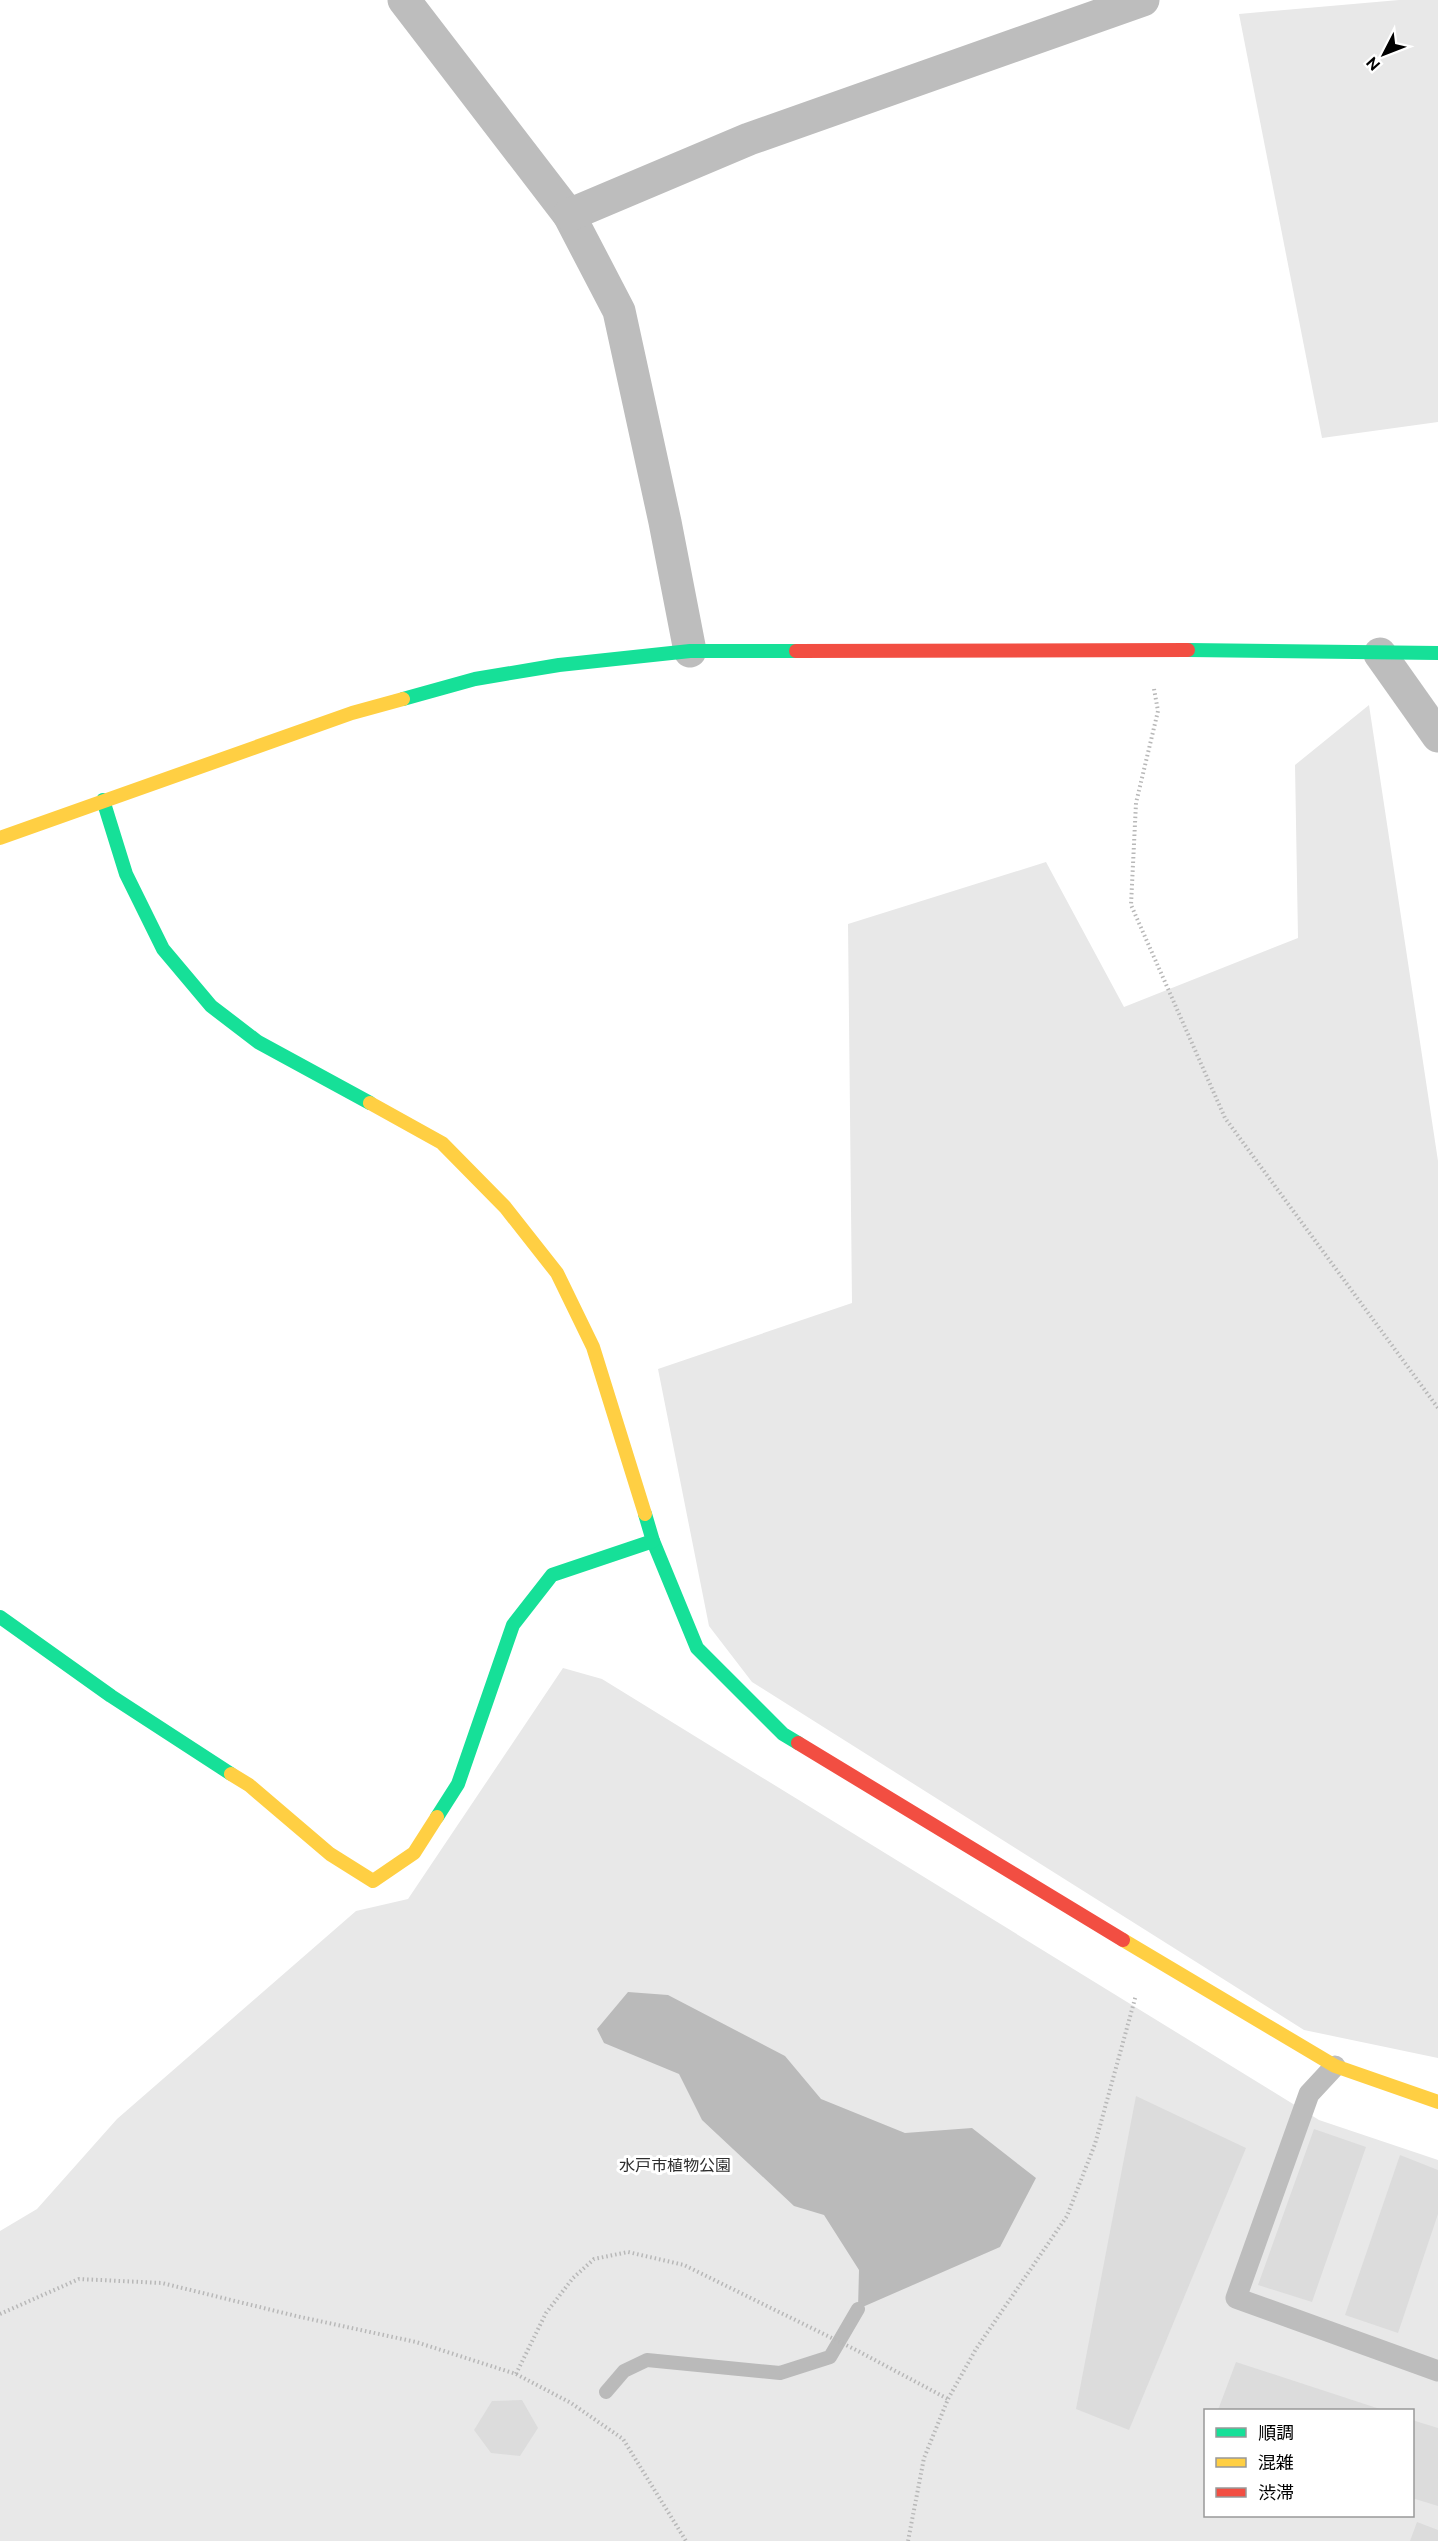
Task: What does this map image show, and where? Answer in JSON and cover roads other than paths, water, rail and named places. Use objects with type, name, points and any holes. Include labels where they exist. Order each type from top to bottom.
[{"type":"street","points":[[404,0],[569,215],[619,311],[665,522],[690,651]]},
{"type":"street","points":[[569,215],[749,140],[1143,0]]},
{"type":"street","points":[[0,838],[352,713],[476,679],[559,665],[690,651],[1148,649],[1438,653]]},
{"type":"street","points":[[1380,654],[1438,736]]},
{"type":"street","points":[[103,800],[126,874],[163,949],[211,1006],[258,1042],[442,1143],[505,1207],[557,1273],[593,1347],[653,1541],[697,1648],[783,1734],[1335,2066],[1438,2102]]},
{"type":"street","points":[[0,1617],[111,1696],[249,1785],[330,1854],[373,1881],[414,1853],[458,1784],[513,1625],[552,1575],[653,1541]]},
{"type":"lane","points":[[1335,2066],[1309,2094],[1236,2298],[1438,2371]]},
{"type":"waterway","points":[[606,2392],[624,2371],[647,2360],[780,2373],[830,2357],[858,2309]]},
{"type":"park label","name":"水戸市植物公園","points":[[675,2165]]}]
